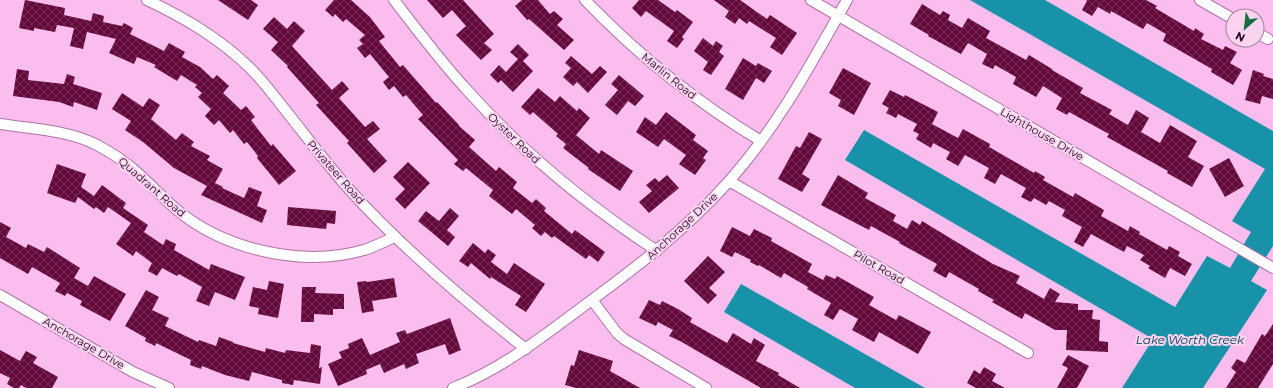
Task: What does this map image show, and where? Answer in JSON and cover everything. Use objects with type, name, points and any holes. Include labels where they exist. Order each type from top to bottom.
[{"type":"street","name":"Privateer Road","points":[[147,0],[193,23],[219,41],[250,68],[265,84],[314,148],[347,187],[395,237],[442,281],[526,349]]},
{"type":"street","name":"Oyster Road","points":[[394,0],[456,78],[505,130],[534,158],[569,188],[617,224],[657,251]]},
{"type":"street","name":"Marlin Road","points":[[585,0],[640,54],[673,81],[708,107],[761,141]]},
{"type":"street","name":"Lighthouse Drive","points":[[811,0],[1273,268]]},
{"type":"street","name":"Anchorage Drive","points":[[454,388],[488,372],[526,349],[657,251],[702,210],[730,181],[761,141],[789,100],[847,0]]},
{"type":"street","points":[[1200,0],[1225,14]]},
{"type":"street","name":"Quadrant Road","points":[[0,124],[60,133],[96,145],[116,156],[134,169],[163,198],[183,215],[205,229],[253,248],[278,254],[322,256],[364,250],[395,237]]},
{"type":"street","name":"Pilot Road","points":[[730,181],[1028,353]]},
{"type":"street","name":"Anchorage Drive","points":[[0,295],[134,372],[169,388]]},
{"type":"street","points":[[592,300],[617,333],[624,339],[706,388]]},
{"type":"water","name":"Lake Worth Creek","points":[[970,0],[1045,0],[1273,131],[1273,246],[1251,281],[1267,290],[1203,388],[1122,388],[1153,339],[845,160],[864,130],[1175,307],[1207,256],[1230,268],[1251,232],[1232,221],[1265,169]]},
{"type":"water","points":[[741,284],[925,388],[855,388],[724,312]]},
{"type":"building","points":[[25,0],[65,8],[64,15],[91,21],[93,13],[104,16],[103,22],[122,26],[124,23],[133,28],[130,34],[164,51],[169,43],[185,52],[182,57],[200,67],[213,79],[217,75],[229,86],[223,93],[241,110],[246,106],[255,117],[251,120],[271,146],[273,144],[296,171],[279,185],[257,158],[258,156],[247,142],[244,144],[233,130],[230,133],[219,120],[214,125],[205,116],[211,109],[198,97],[202,93],[195,87],[197,85],[181,75],[177,81],[154,67],[156,65],[137,57],[134,64],[109,53],[116,39],[87,32],[83,49],[70,46],[74,28],[57,25],[55,32],[34,28],[34,31],[19,28]]},
{"type":"building","points":[[218,0],[251,0],[258,5],[248,20]]},
{"type":"building","points":[[334,0],[351,0],[370,17],[385,37],[379,41],[400,67],[403,65],[436,103],[437,102],[459,126],[475,140],[469,147],[496,171],[499,167],[517,182],[513,188],[532,203],[536,199],[546,208],[544,211],[572,234],[575,230],[605,252],[598,262],[589,255],[586,259],[554,236],[552,238],[545,232],[541,236],[532,228],[535,225],[516,209],[512,214],[489,196],[493,190],[466,168],[463,171],[454,164],[458,160],[418,119],[423,115],[406,95],[403,97],[394,86],[389,90],[383,82],[389,77],[370,54],[365,58],[357,48],[363,44],[359,40],[365,35],[346,19],[343,22],[335,14],[333,17],[325,10]]},
{"type":"building","points":[[427,0],[463,0],[494,34],[484,43],[492,50],[481,60],[456,35],[466,26],[452,10],[443,18]]},
{"type":"building","points":[[522,0],[538,0],[550,14],[554,11],[563,19],[557,25],[574,40],[564,50],[529,19],[527,20],[515,6]]},
{"type":"building","points":[[639,0],[658,0],[675,12],[677,10],[693,22],[682,37],[684,39],[677,48],[667,41],[674,31],[646,11],[641,17],[632,8]]},
{"type":"building","points":[[714,0],[740,0],[767,19],[770,15],[797,33],[782,55],[770,47],[776,38],[749,21],[747,24],[739,18],[735,24],[725,17],[729,11]]},
{"type":"building","points":[[1086,0],[1146,0],[1157,6],[1155,8],[1194,31],[1195,28],[1204,34],[1201,39],[1223,50],[1225,46],[1225,48],[1229,48],[1237,52],[1230,63],[1242,70],[1233,85],[1211,72],[1212,69],[1163,41],[1166,34],[1147,23],[1143,29],[1111,11],[1110,14],[1098,7],[1092,16],[1082,10],[1087,1]]},
{"type":"building","points":[[922,4],[940,15],[943,11],[950,15],[948,20],[962,28],[968,18],[990,31],[986,38],[1026,60],[1029,55],[1052,69],[1083,88],[1080,93],[1112,110],[1109,114],[1128,125],[1136,110],[1149,118],[1141,132],[1160,143],[1170,125],[1197,141],[1188,157],[1204,166],[1192,187],[1167,173],[1168,171],[1107,137],[1109,134],[1069,112],[1067,115],[1056,109],[1062,98],[1043,86],[1036,97],[1013,84],[1016,77],[995,65],[993,69],[982,64],[987,54],[968,43],[961,54],[928,36],[929,35],[910,24]]},
{"type":"building","points":[[274,17],[287,29],[294,21],[305,31],[292,46],[332,90],[342,81],[349,89],[339,98],[365,127],[373,121],[380,129],[367,139],[387,161],[374,173],[347,143],[349,141],[316,105],[319,103],[287,67],[288,66],[271,50],[278,42],[263,29]]},
{"type":"building","points":[[703,38],[713,46],[716,41],[723,46],[719,52],[724,56],[711,75],[703,70],[708,62],[694,51]]},
{"type":"building","points":[[518,44],[529,55],[523,61],[533,71],[513,92],[501,80],[498,83],[490,75],[499,65],[506,72],[518,59],[510,52]]},
{"type":"building","points":[[571,56],[592,74],[600,66],[607,72],[588,93],[577,82],[573,86],[563,77],[571,68],[565,63]]},
{"type":"building","points":[[743,58],[756,66],[758,63],[772,71],[764,83],[756,78],[743,100],[725,89]]},
{"type":"building","points":[[843,68],[871,83],[854,115],[838,106],[841,100],[829,93]]},
{"type":"building","points":[[17,69],[29,71],[28,80],[64,84],[67,74],[75,77],[73,84],[102,93],[97,110],[74,102],[73,107],[59,102],[13,96]]},
{"type":"building","points":[[1253,70],[1264,74],[1263,76],[1273,79],[1273,99],[1262,96],[1260,104],[1245,100]]},
{"type":"building","points":[[619,75],[644,96],[635,106],[628,101],[617,115],[605,105],[618,90],[611,84]]},
{"type":"building","points":[[538,88],[555,102],[560,96],[577,111],[579,108],[590,118],[576,135],[599,154],[601,150],[633,171],[620,191],[588,169],[589,168],[563,148],[566,144],[556,136],[558,134],[533,112],[530,115],[521,107]]},
{"type":"building","points":[[890,90],[904,97],[905,95],[938,112],[932,124],[958,138],[963,129],[990,144],[989,147],[1034,173],[1035,171],[1045,177],[1043,180],[1073,197],[1075,193],[1104,210],[1101,216],[1128,231],[1130,226],[1140,232],[1139,234],[1167,250],[1169,246],[1180,252],[1178,256],[1192,264],[1185,276],[1170,268],[1165,278],[1148,268],[1150,266],[1140,260],[1144,255],[1127,246],[1124,252],[1091,234],[1083,247],[1074,242],[1082,227],[1062,216],[1065,210],[1049,201],[1046,205],[1034,198],[1031,202],[1021,197],[1026,188],[1001,174],[995,184],[984,178],[989,168],[965,155],[958,166],[946,159],[950,152],[933,143],[931,148],[916,139],[919,134],[913,131],[917,124],[898,114],[896,118],[886,113],[889,108],[882,104]]},
{"type":"building","points":[[122,93],[143,107],[149,98],[160,105],[151,119],[176,140],[182,133],[194,142],[191,146],[210,156],[207,160],[223,169],[215,183],[223,187],[222,188],[244,198],[249,187],[262,192],[257,206],[267,210],[262,223],[201,195],[207,186],[174,168],[143,142],[125,130],[131,121],[112,109]]},
{"type":"building","points":[[666,112],[696,135],[693,140],[708,151],[703,158],[706,160],[695,175],[679,164],[686,155],[664,139],[658,147],[636,132],[645,117],[656,125]]},
{"type":"building","points":[[809,132],[822,139],[802,174],[810,179],[802,192],[778,179],[796,146],[800,148]]},
{"type":"building","points":[[1229,158],[1244,186],[1225,197],[1209,169]]},
{"type":"building","points":[[408,162],[430,183],[405,209],[395,199],[405,189],[393,177]]},
{"type":"building","points":[[57,164],[86,174],[81,187],[94,196],[102,185],[126,203],[123,208],[148,225],[144,232],[163,245],[166,239],[176,244],[174,250],[209,270],[211,264],[245,277],[235,300],[215,292],[209,306],[196,301],[202,287],[179,274],[177,276],[162,268],[157,276],[148,271],[152,263],[136,251],[133,256],[116,244],[131,223],[108,207],[104,213],[96,207],[94,209],[78,197],[75,203],[47,193]]},
{"type":"building","points":[[667,175],[679,188],[649,213],[639,202],[652,191],[646,185],[655,178],[659,182]]},
{"type":"building","points":[[838,175],[868,193],[865,198],[896,215],[893,221],[907,229],[912,220],[920,225],[922,221],[993,264],[1020,276],[1016,283],[1044,299],[1050,288],[1060,294],[1055,302],[1078,304],[1078,310],[1093,310],[1092,319],[1100,320],[1099,341],[1108,342],[1108,352],[1066,350],[1067,330],[1055,330],[1025,313],[1022,319],[992,302],[994,300],[978,291],[979,289],[949,272],[946,278],[933,271],[937,264],[899,243],[900,242],[871,226],[869,230],[821,205]]},
{"type":"building","points":[[288,207],[336,211],[335,224],[327,223],[326,229],[287,225]]},
{"type":"building","points":[[450,208],[459,216],[447,230],[455,237],[448,246],[418,221],[426,211],[439,221]]},
{"type":"building","points":[[0,222],[11,228],[6,237],[26,248],[28,244],[44,252],[47,247],[80,268],[74,278],[88,286],[94,276],[126,294],[110,321],[80,305],[82,301],[67,293],[65,296],[55,291],[60,283],[32,267],[28,274],[0,258]]},
{"type":"building","points":[[732,227],[750,236],[754,229],[772,238],[771,241],[812,264],[808,272],[823,280],[826,275],[835,279],[837,276],[874,297],[869,305],[896,320],[899,315],[931,332],[918,354],[879,332],[874,342],[852,330],[858,319],[840,309],[833,320],[824,315],[831,303],[784,273],[781,278],[759,265],[758,266],[750,262],[751,260],[735,252],[732,257],[720,251]]},
{"type":"building","points":[[473,243],[485,253],[488,249],[496,255],[491,262],[507,274],[514,263],[545,284],[526,312],[515,305],[521,296],[491,277],[490,279],[471,263],[468,267],[459,261]]},
{"type":"building","points":[[708,256],[725,272],[709,288],[717,295],[708,304],[684,281]]},
{"type":"building","points":[[394,278],[397,297],[372,301],[374,311],[362,313],[357,282]]},
{"type":"building","points":[[269,281],[284,284],[278,318],[258,314],[259,308],[249,306],[253,287],[267,290]]},
{"type":"building","points":[[302,287],[316,287],[315,293],[344,294],[344,309],[333,309],[333,315],[314,314],[314,322],[301,322]]},
{"type":"building","points":[[146,290],[159,297],[152,310],[169,318],[165,326],[198,342],[199,340],[216,346],[219,337],[233,343],[265,352],[266,348],[285,353],[286,350],[310,353],[311,344],[321,346],[319,368],[322,367],[320,384],[294,380],[293,385],[282,383],[282,380],[252,372],[249,381],[225,375],[202,366],[201,369],[190,365],[191,360],[156,343],[155,346],[145,341],[146,338],[125,326]]},
{"type":"building","points":[[649,300],[660,305],[662,301],[678,309],[692,318],[690,322],[727,343],[733,333],[751,344],[754,338],[765,345],[756,361],[779,373],[778,375],[800,388],[761,388],[669,336],[673,330],[658,322],[656,326],[639,318]]},
{"type":"building","points":[[450,318],[461,350],[449,355],[445,344],[416,354],[419,363],[406,369],[404,364],[384,373],[380,364],[366,370],[367,374],[338,386],[328,364],[342,358],[339,352],[349,348],[348,344],[362,338],[370,355],[400,342],[396,333],[405,330],[407,334]]},
{"type":"building","points":[[1273,324],[1273,364],[1258,388],[1226,388],[1236,372],[1231,368],[1237,359],[1245,363],[1262,334],[1265,336]]},
{"type":"building","points":[[0,350],[20,361],[26,351],[37,357],[33,363],[58,377],[52,388],[26,388],[21,385],[19,388],[14,388],[7,384],[10,378],[0,373]]},
{"type":"building","points":[[579,350],[613,361],[610,371],[640,388],[576,388],[565,385],[571,365],[574,366]]},
{"type":"building","points":[[1068,355],[1089,366],[1077,388],[1057,388],[1068,368],[1062,365]]},
{"type":"building","points":[[984,367],[996,374],[992,381],[1005,388],[976,388],[967,383],[974,370],[980,374]]}]
